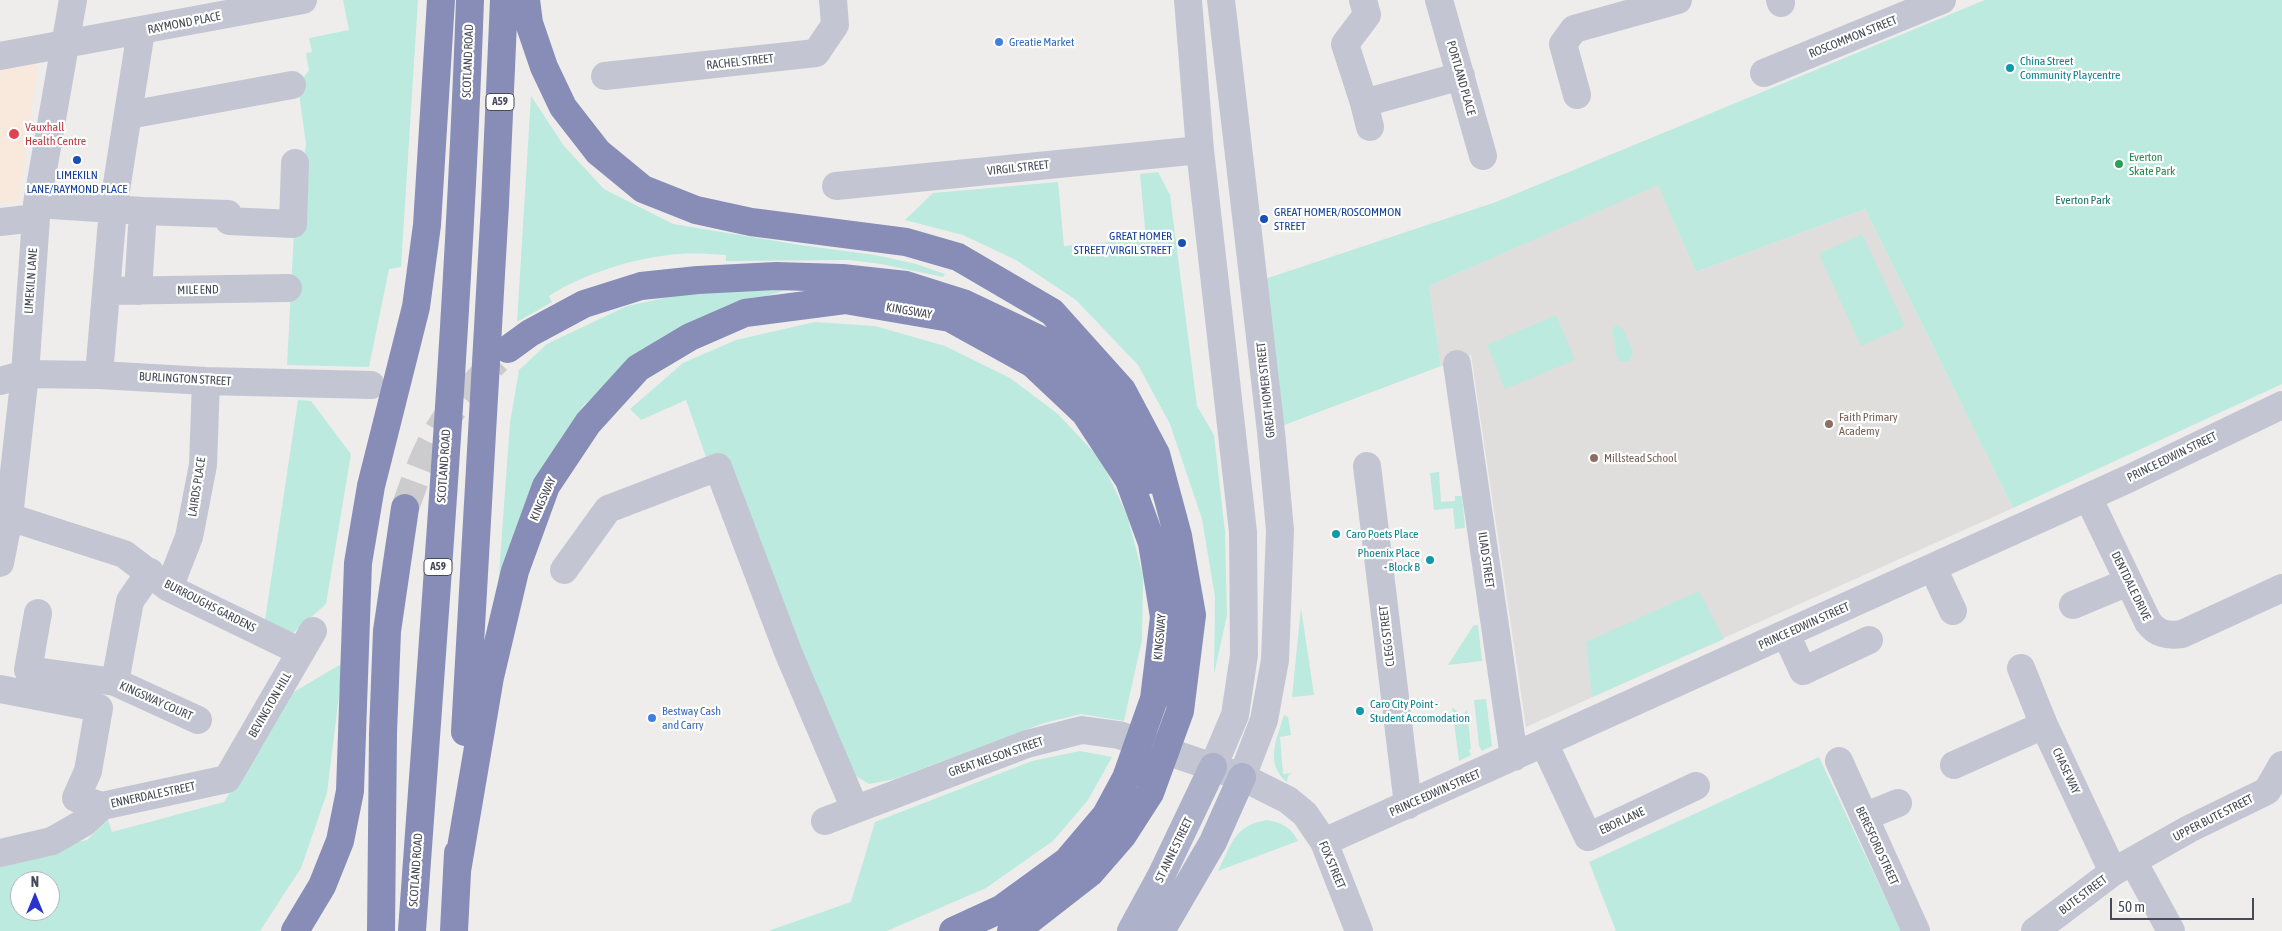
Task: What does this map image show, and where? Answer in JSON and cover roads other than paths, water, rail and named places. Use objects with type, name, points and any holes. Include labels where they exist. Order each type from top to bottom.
[{"type":"highway","points":[[295,931],[322,886],[340,841],[350,790],[358,563],[370,495],[416,307],[427,225],[441,0]]},
{"type":"highway","name":"SCOTLAND ROAD","points":[[412,931],[444,469],[466,104],[470,0]]},
{"type":"highway","name":"A59","points":[[454,931],[495,214],[504,0]]},
{"type":"highway","points":[[526,0],[529,23],[544,67],[563,107],[598,152],[643,189],[696,210],[751,222],[906,242],[958,257],[1052,312],[1122,390],[1156,454],[1178,536],[1192,615],[1180,711],[1150,794],[1123,835],[1090,873],[1027,922],[1011,931]]},
{"type":"highway","points":[[508,349],[530,332],[584,304],[641,286],[698,280],[776,276],[842,278],[906,285],[963,303],[1043,341],[1106,400],[1178,536]]},
{"type":"highway","name":"KINGSWAY","points":[[457,871],[490,676],[515,570],[546,486],[588,423],[638,368],[690,337],[745,313],[845,300],[950,318],[1032,364],[1085,412],[1129,480],[1152,543],[1164,618],[1154,699],[1126,778],[1106,815],[1067,861],[1001,909],[953,931]]},
{"type":"highway","points":[[381,931],[383,733],[388,631],[404,508]]},
{"type":"main road","name":"ST ANNE STREET","points":[[1131,931],[1161,876],[1204,764]]},
{"type":"main road","points":[[1161,931],[1213,842],[1242,777]]},
{"type":"street","name":"LIMEKILN LANE","points":[[0,557],[9,517],[13,378],[36,211],[73,0]]},
{"type":"street","name":"RAYMOND PLACE","points":[[0,56],[65,46],[303,0]]},
{"type":"street","name":"RACHEL STREET","points":[[605,76],[816,54],[835,25],[833,0]]},
{"type":"street","points":[[1188,0],[1200,150],[1243,532],[1244,655],[1235,715],[1204,764]]},
{"type":"street","name":"GREAT HOMER STREET","points":[[1221,0],[1269,413],[1280,530],[1275,660],[1264,720],[1242,777]]},
{"type":"street","points":[[1363,0],[1367,15],[1345,44],[1367,115],[1461,76]]},
{"type":"street","name":"PORTLAND PLACE","points":[[1440,0],[1483,156]]},
{"type":"street","points":[[1577,95],[1563,44],[1574,29],[1608,10],[1650,8],[1678,0]]},
{"type":"street","name":"ROSCOMMON STREET","points":[[1764,73],[1942,0]]},
{"type":"street","points":[[100,375],[113,209],[141,31]]},
{"type":"street","points":[[129,115],[292,85]]},
{"type":"street","name":"VIRGIL STREET","points":[[836,186],[1200,150]]},
{"type":"street","points":[[0,222],[36,211],[113,209],[228,214],[229,221],[293,224],[295,163]]},
{"type":"street","points":[[138,291],[143,211]]},
{"type":"street","name":"MILE END","points":[[107,291],[288,288]]},
{"type":"street","name":"ILIAD STREET","points":[[1457,364],[1514,757]]},
{"type":"street","name":"BURLINGTON STREET","points":[[13,378],[100,375],[206,381],[371,385]]},
{"type":"street","name":"LAIRDS PLACE","points":[[160,580],[189,538],[203,464],[206,381]]},
{"type":"street","name":"PRINCE EDWIN STREET","points":[[1324,842],[1933,568],[2282,405]]},
{"type":"street","name":"CLEGG STREET","points":[[1367,466],[1408,805]]},
{"type":"street","points":[[564,570],[608,509],[718,468],[788,652],[861,806]]},
{"type":"street","name":"DENTDALE DRIVE","points":[[2088,497],[2144,616],[2154,630],[2172,636],[2182,634],[2282,588]]},
{"type":"street","name":"BURROUGHS GARDENS","points":[[9,517],[124,554],[160,580],[307,642]]},
{"type":"street","points":[[1933,568],[1952,611]]},
{"type":"street","name":"KINGSWAY COURT","points":[[115,682],[130,601],[160,580]]},
{"type":"street","points":[[2073,605],[2128,582]]},
{"type":"street","name":"KINGSWAY COURT","points":[[38,613],[28,670],[115,682],[198,720]]},
{"type":"street","points":[[355,629],[388,631]]},
{"type":"street","points":[[1786,634],[1803,671],[1869,640]]},
{"type":"street","name":"BEVINGTON HILL","points":[[228,779],[307,642]]},
{"type":"street","name":"CHASE WAY","points":[[2021,668],[2044,725],[2123,866],[2171,931]]},
{"type":"street","points":[[0,689],[99,708],[88,771],[76,798],[102,806]]},
{"type":"street","points":[[1954,765],[2044,725]]},
{"type":"street","name":"GREAT NELSON STREET","points":[[825,821],[1027,744],[1082,730],[1119,735],[1204,764]]},
{"type":"street","name":"EBOR LANE","points":[[1544,743],[1588,837],[1696,786]]},
{"type":"street","name":"BERESFORD STREET","points":[[1839,761],[1916,931]]},
{"type":"street","name":"FOX STREET","points":[[1204,764],[1242,777],[1288,800],[1305,814],[1324,842],[1358,931]]},
{"type":"street","name":"UPPER BUTE STREET","points":[[2123,866],[2189,829],[2267,791],[2282,765]]},
{"type":"street","name":"ENNERDALE STREET","points":[[0,853],[52,841],[84,822],[102,806],[228,779]]},
{"type":"street","points":[[1864,817],[1898,803]]},
{"type":"street","name":"BUTE STREET","points":[[2034,931],[2123,866]]},
{"type":"tunnel","points":[[405,508],[424,457],[439,429],[459,402],[497,360]]},
{"type":"place","name":"Greatie Market","points":[[999,42]]},
{"type":"place","name":"China Street Community Playcentre","points":[[2010,68]]},
{"type":"place","name":"Vauxhall Health Centre","points":[[14,134]]},
{"type":"place","name":"LIMEKILN LANE/RAYMOND PLACE","points":[[77,160]]},
{"type":"place","name":"Everton Skate Park","points":[[2119,164]]},
{"type":"place","name":"GREAT HOMER/ROSCOMMON STREET","points":[[1264,219]]},
{"type":"place","name":"GREAT HOMER STREET/VIRGIL STREET","points":[[1182,243]]},
{"type":"place","name":"Faith Primary Academy","points":[[1829,424]]},
{"type":"place","name":"Millstead School","points":[[1594,458]]},
{"type":"place","name":"Caro Poets Place","points":[[1336,534]]},
{"type":"place","name":"Phoenix Place - Block B","points":[[1430,560]]},
{"type":"place","name":"Caro City Point - Student Accomodation","points":[[1360,711]]},
{"type":"place","name":"Bestway Cash and Carry","points":[[652,718]]},
{"type":"park label","name":"Everton Park","points":[[2083,200]]}]
